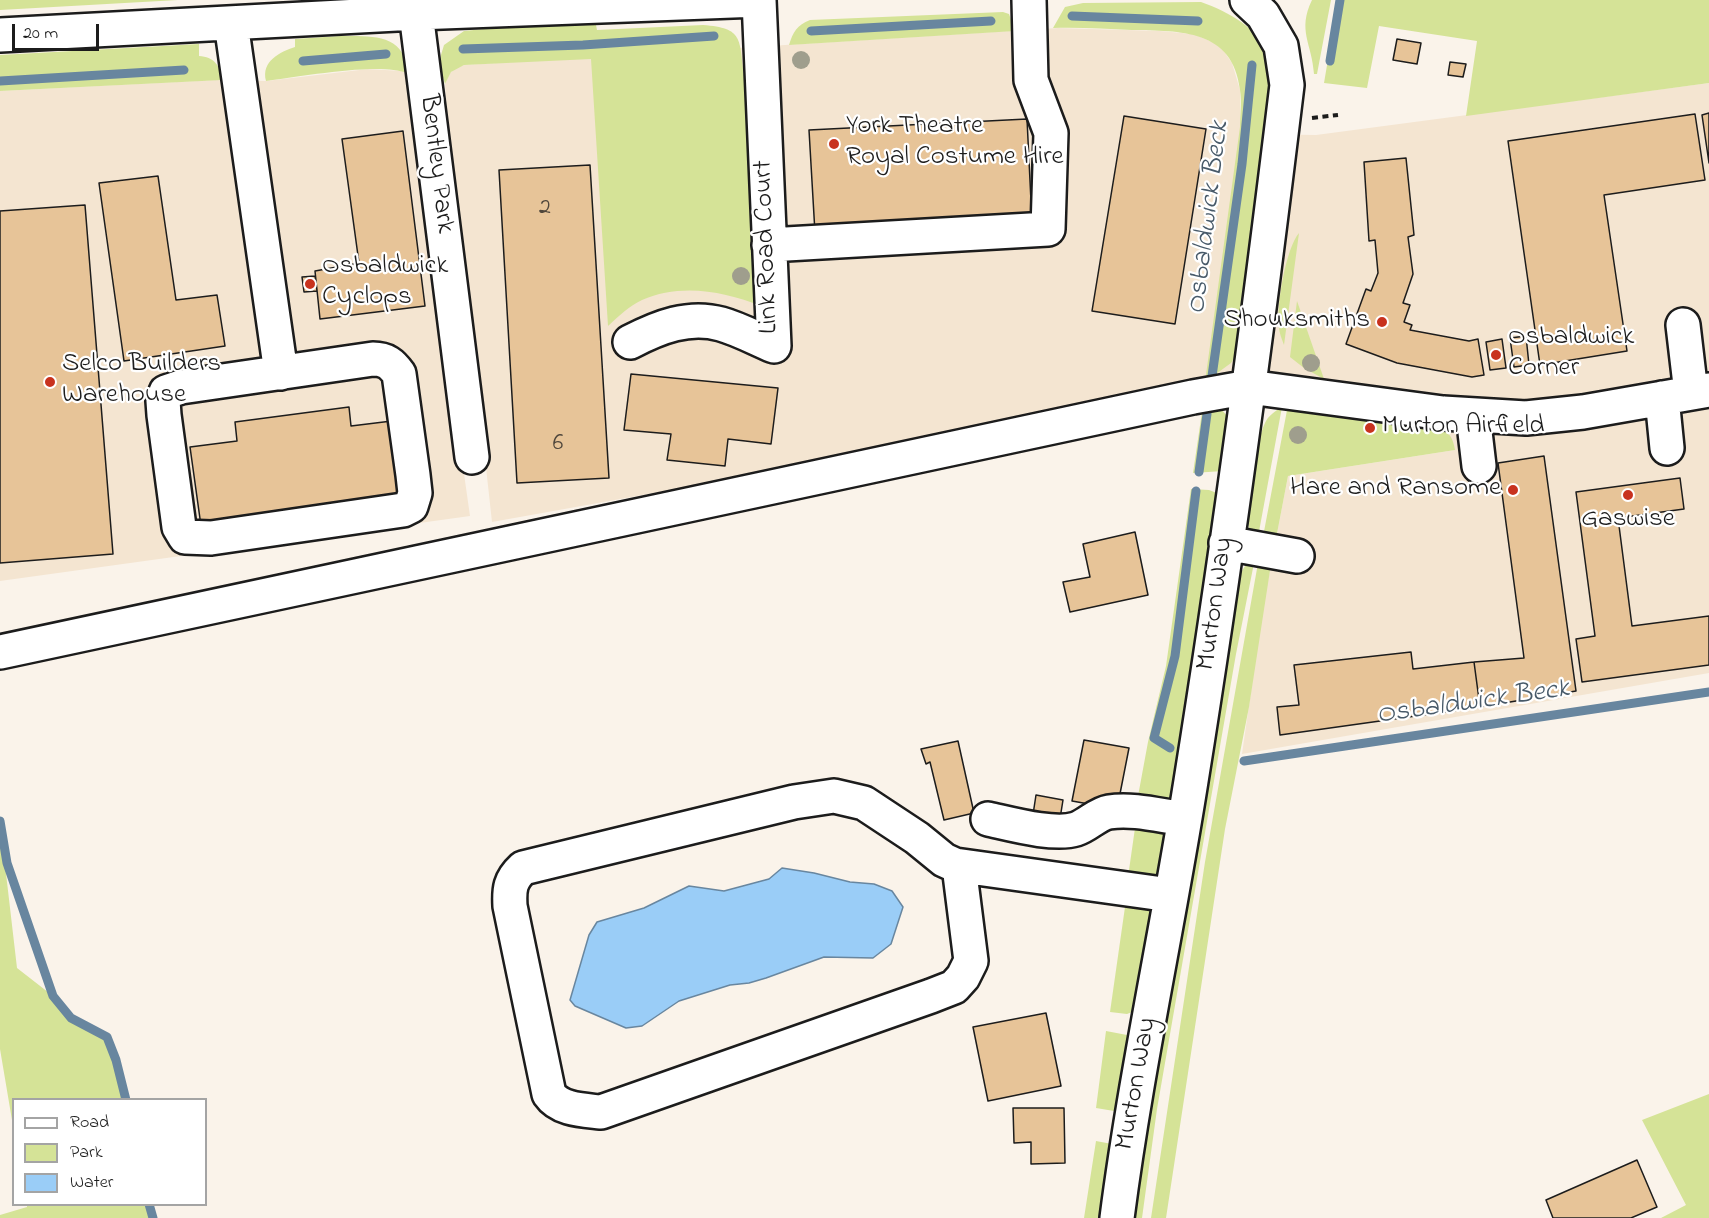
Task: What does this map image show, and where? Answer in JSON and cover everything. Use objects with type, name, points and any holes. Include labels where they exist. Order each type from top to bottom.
[{"type":"street","points":[[0,35],[416,13],[759,0]]},
{"type":"street","name":"Link Road Court","points":[[630,342],[662,327],[679,322],[701,321],[722,324],[774,346],[759,0]]},
{"type":"street","points":[[769,245],[1048,229],[1051,133],[1031,80],[1029,0]]},
{"type":"street","name":"Murton Way","points":[[1117,1218],[1125,1153],[1184,819],[1226,543],[1249,387],[1287,85],[1281,46],[1263,5]]},
{"type":"street","name":"Bentley Park","points":[[416,13],[472,457]]},
{"type":"street","points":[[231,23],[281,373]]},
{"type":"street","points":[[1667,448],[1687,393],[1683,325]]},
{"type":"street","points":[[373,359],[382,359],[392,364],[399,374],[410,453],[415,493],[411,506],[403,510],[222,536],[185,537],[179,527],[164,415],[163,401],[166,392],[181,387],[281,373],[373,359]]},
{"type":"street","points":[[0,652],[1193,397],[1249,387],[1443,413],[1526,418],[1583,412],[1687,393]]},
{"type":"street","points":[[1473,415],[1479,466]]},
{"type":"street","points":[[1226,543],[1297,556]]},
{"type":"street","points":[[959,866],[971,961],[963,977],[954,987],[601,1112],[578,1110],[555,1102],[549,1095],[510,906],[509,888],[514,876],[523,868],[794,802],[834,796],[864,803],[917,838],[944,860],[959,866],[1170,895]]},
{"type":"street","points":[[988,819],[1034,829],[1065,830],[1076,829],[1102,813],[1111,811],[1184,819]]},
{"type":"shaded area","points":[[1058,28],[1160,31],[1193,34],[1213,42],[1223,50],[1232,63],[1240,90],[1240,127],[1248,134],[1316,135],[1709,83],[1709,673],[1242,754],[1264,601],[1288,476],[1455,450],[1205,382],[732,479],[492,522],[447,112],[445,84],[450,73],[464,65]]},
{"type":"shaded area","points":[[368,69],[407,73],[470,516],[0,581],[0,91],[216,80],[266,81]]},
{"type":"green space","points":[[0,0],[178,0],[0,10]]},
{"type":"green space","points":[[1312,0],[1331,0],[1317,74],[1314,74],[1306,29],[1306,20]]},
{"type":"green space","points":[[1338,0],[1709,0],[1709,83],[1466,116],[1477,41],[1379,26],[1367,88],[1324,83]]},
{"type":"green space","points":[[1201,2],[1232,16],[1251,30],[1265,47],[1271,61],[1272,72],[1238,352],[1231,363],[1205,382],[1240,127],[1241,95],[1235,70],[1227,55],[1215,44],[1185,33],[1053,28],[1065,7],[1083,3]]},
{"type":"green space","points":[[1003,12],[1009,14],[1015,31],[789,45],[796,30],[810,20]]},
{"type":"green space","points":[[596,25],[597,30],[703,25],[726,29],[737,38],[740,44],[744,75],[753,74],[761,306],[717,293],[687,290],[671,292],[637,302],[608,326],[591,59],[464,65],[451,72],[445,84],[440,68],[444,45],[464,31],[513,26]]},
{"type":"green space","points":[[340,36],[375,37],[394,44],[405,60],[407,73],[378,69],[359,70],[266,81],[266,68],[269,63],[273,58],[295,47],[295,39]]},
{"type":"green space","points":[[199,44],[199,56],[209,58],[215,63],[220,70],[222,80],[0,91],[0,55]]},
{"type":"green space","points":[[1299,233],[1284,345],[1278,317],[1281,292],[1286,264],[1294,240]]},
{"type":"green space","points":[[1297,301],[1324,379],[1290,357]]},
{"type":"green space","points":[[1203,405],[1220,408],[1230,419],[1223,471],[1193,473]]},
{"type":"green space","points":[[1288,405],[1439,427],[1450,436],[1455,450],[1288,476],[1275,544],[1262,542]]},
{"type":"green space","points":[[1282,407],[1258,537],[1249,529],[1248,523],[1258,444],[1266,420]]},
{"type":"green space","points":[[1191,489],[1209,490],[1222,495],[1179,799],[1136,807],[1166,666]]},
{"type":"green space","points":[[1247,563],[1254,563],[1236,654],[1157,1109],[1142,1218],[1135,1218],[1160,1057],[1216,736],[1240,574]]},
{"type":"green space","points":[[1258,563],[1271,564],[1249,707],[1225,829],[1166,1218],[1151,1218],[1205,862]]},
{"type":"green space","points":[[1136,821],[1162,829],[1168,835],[1164,878],[1128,877]]},
{"type":"green space","points":[[0,822],[17,968],[53,996],[71,1018],[107,1037],[116,1060],[126,1098],[12,1098],[12,1120],[0,1049]]},
{"type":"green space","points":[[1125,907],[1153,912],[1137,1010],[1127,1014],[1110,1012]]},
{"type":"green space","points":[[1106,1031],[1127,1035],[1132,1043],[1120,1112],[1096,1108]]},
{"type":"green space","points":[[1709,1094],[1709,1218],[1661,1218],[1686,1205],[1642,1120]]},
{"type":"green space","points":[[1096,1141],[1112,1144],[1109,1218],[1084,1218]]},
{"type":"green space","points":[[150,1206],[153,1218],[0,1218],[0,1215],[27,1207]]},
{"type":"water","points":[[782,868],[850,882],[874,884],[892,891],[903,907],[891,944],[873,958],[824,957],[766,978],[730,985],[679,1001],[642,1026],[626,1028],[575,1006],[570,1000],[589,935],[597,922],[644,908],[689,886],[724,891],[769,879]]},
{"type":"building","points":[[1397,39],[1421,43],[1417,64],[1393,60]]},
{"type":"building","points":[[1450,62],[1466,64],[1463,77],[1448,75]]},
{"type":"building","points":[[1709,113],[1709,163],[1702,115]]},
{"type":"building","points":[[1695,114],[1705,180],[1604,195],[1627,351],[1540,365],[1508,141]]},
{"type":"building","points":[[1124,116],[1206,129],[1175,324],[1092,311]]},
{"type":"building","points":[[1027,119],[1032,222],[815,233],[809,130]]},
{"type":"building","points":[[403,131],[425,306],[320,319],[315,271],[359,263],[342,139]]},
{"type":"building","points":[[1406,158],[1414,235],[1408,237],[1413,274],[1403,303],[1410,305],[1404,322],[1412,325],[1410,330],[1469,341],[1478,339],[1484,375],[1472,377],[1397,363],[1346,344],[1366,289],[1371,291],[1378,273],[1375,240],[1369,241],[1364,162]]},
{"type":"building","points":[[590,165],[609,478],[517,483],[499,170]]},
{"type":"building","points":[[158,176],[176,300],[217,295],[225,346],[124,361],[99,183]]},
{"type":"building","name":"Selco Builders Warehouse","points":[[85,205],[113,554],[0,563],[0,211]]},
{"type":"building","name":"Osbaldwick Cyclops","points":[[315,276],[317,291],[304,292],[302,277]]},
{"type":"building","points":[[1526,336],[1529,365],[1514,367],[1510,338]]},
{"type":"building","name":"Osbaldwick Corner","points":[[1502,339],[1506,368],[1490,370],[1486,342]]},
{"type":"building","points":[[631,374],[778,388],[771,444],[728,439],[725,466],[667,460],[671,434],[624,430]]},
{"type":"building","points":[[349,407],[351,426],[400,420],[411,502],[202,533],[190,447],[237,441],[235,422]]},
{"type":"building","points":[[1544,456],[1576,691],[1480,707],[1474,662],[1524,658],[1498,463]]},
{"type":"building","points":[[1680,478],[1684,509],[1618,518],[1632,626],[1709,616],[1709,665],[1582,682],[1576,639],[1595,636],[1576,492]]},
{"type":"building","points":[[1135,532],[1148,595],[1070,612],[1063,582],[1090,577],[1083,544]]},
{"type":"building","points":[[1411,652],[1413,669],[1474,662],[1480,707],[1280,735],[1277,707],[1299,705],[1294,665]]},
{"type":"building","points":[[1084,740],[1129,748],[1117,809],[1072,801]]},
{"type":"building","points":[[958,741],[974,813],[944,820],[930,762],[926,764],[921,749]]},
{"type":"building","points":[[1036,795],[1063,800],[1059,825],[1032,821]]},
{"type":"building","points":[[1046,1013],[1061,1086],[988,1101],[973,1027]]},
{"type":"building","points":[[1013,1108],[1064,1108],[1065,1163],[1031,1164],[1031,1142],[1014,1143]]},
{"type":"building","points":[[1637,1160],[1657,1207],[1631,1218],[1553,1218],[1546,1200]]},
{"type":"waterway","points":[[1330,61],[1340,0]]},
{"type":"waterway","points":[[1072,16],[1198,21]]},
{"type":"waterway","points":[[811,31],[991,21]]},
{"type":"waterway","points":[[463,49],[583,45],[714,36]]},
{"type":"waterway","points":[[303,61],[386,54]]},
{"type":"waterway","name":"Osbaldwick Beck","points":[[1212,376],[1242,164],[1252,65]]},
{"type":"waterway","points":[[0,81],[184,70]]},
{"type":"waterway","name":"Osbaldwick Beck","points":[[1199,472],[1207,414]]},
{"type":"waterway","name":"Osbaldwick Beck","points":[[1170,748],[1154,738],[1175,656],[1196,491]]},
{"type":"waterway","name":"Osbaldwick Beck","points":[[1244,761],[1709,692]]},
{"type":"waterway","points":[[0,821],[7,863],[53,996],[71,1018],[107,1037],[116,1060],[126,1098]]},
{"type":"waterway","points":[[150,1206],[153,1218]]},
{"type":"place","name":"York Theatre Royal Costume Hire","points":[[834,144]]},
{"type":"place","name":"Osbaldwick Cyclops","points":[[310,284]]},
{"type":"place","name":"Shouksmiths","points":[[1382,322]]},
{"type":"place","name":"Osbaldwick Corner","points":[[1496,355]]},
{"type":"place","name":"Selco Builders Warehouse","points":[[50,382]]},
{"type":"place","name":"Murton Airfield","points":[[1370,428]]},
{"type":"place","name":"Hare and Ransome","points":[[1513,490]]},
{"type":"place","name":"Gaswise","points":[[1628,495]]}]
